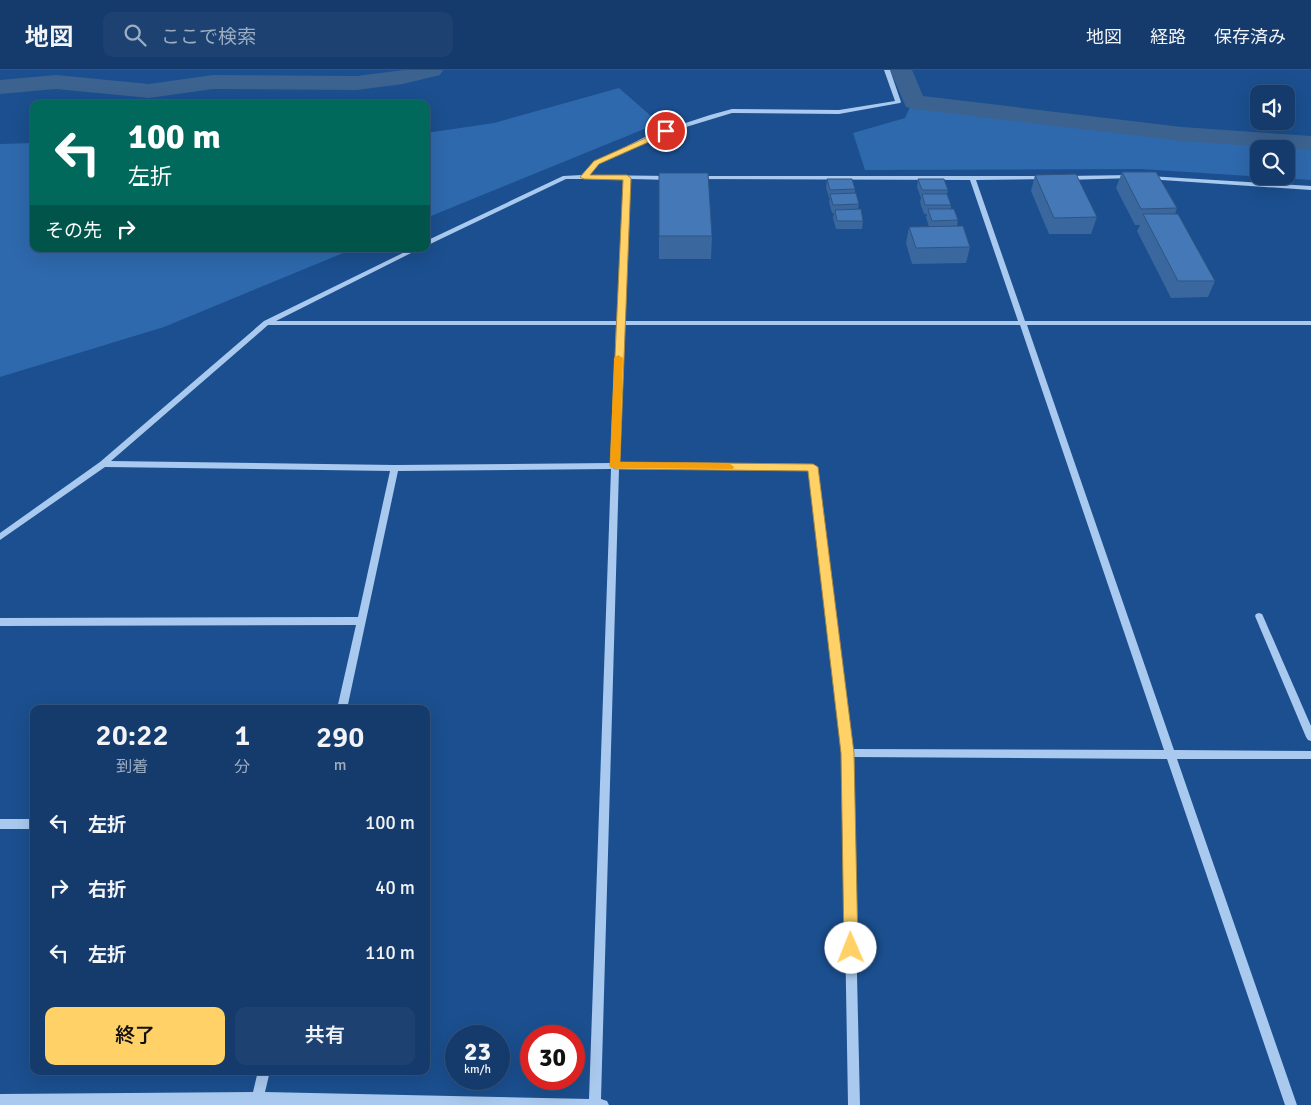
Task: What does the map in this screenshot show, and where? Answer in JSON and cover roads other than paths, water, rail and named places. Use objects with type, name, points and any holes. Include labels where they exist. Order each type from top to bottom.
[{"type":"street","points":[[584,177],[597,163],[652,136],[712,116],[732,112],[839,112],[898,102],[887,70]]},
{"type":"street","points":[[430,242],[565,177],[676,178]]},
{"type":"street","points":[[1063,178],[1143,177],[1311,188]]},
{"type":"street","points":[[0,1100],[258,1098],[598,1104],[615,466],[627,178]]},
{"type":"street","points":[[686,178],[1053,178]]},
{"type":"street","points":[[973,179],[1292,1105]]},
{"type":"street","points":[[0,537],[103,464],[266,323],[410,252]]},
{"type":"street","points":[[266,323],[1311,323]]},
{"type":"street","points":[[103,464],[395,468],[813,467],[847,753],[854,1105]]},
{"type":"street","points":[[343,705],[395,468]]},
{"type":"street","points":[[1259,616],[1311,737]]},
{"type":"street","points":[[0,622],[362,621]]},
{"type":"street","points":[[847,753],[1311,755]]},
{"type":"street","points":[[0,824],[30,824]]},
{"type":"street","points":[[258,1098],[263,1075]]},
{"type":"waterway","points":[[0,87],[56,82],[149,91],[213,82],[357,83],[403,77],[432,70]]},
{"type":"waterway","points":[[901,70],[914,102],[1182,134],[1311,143]]}]
